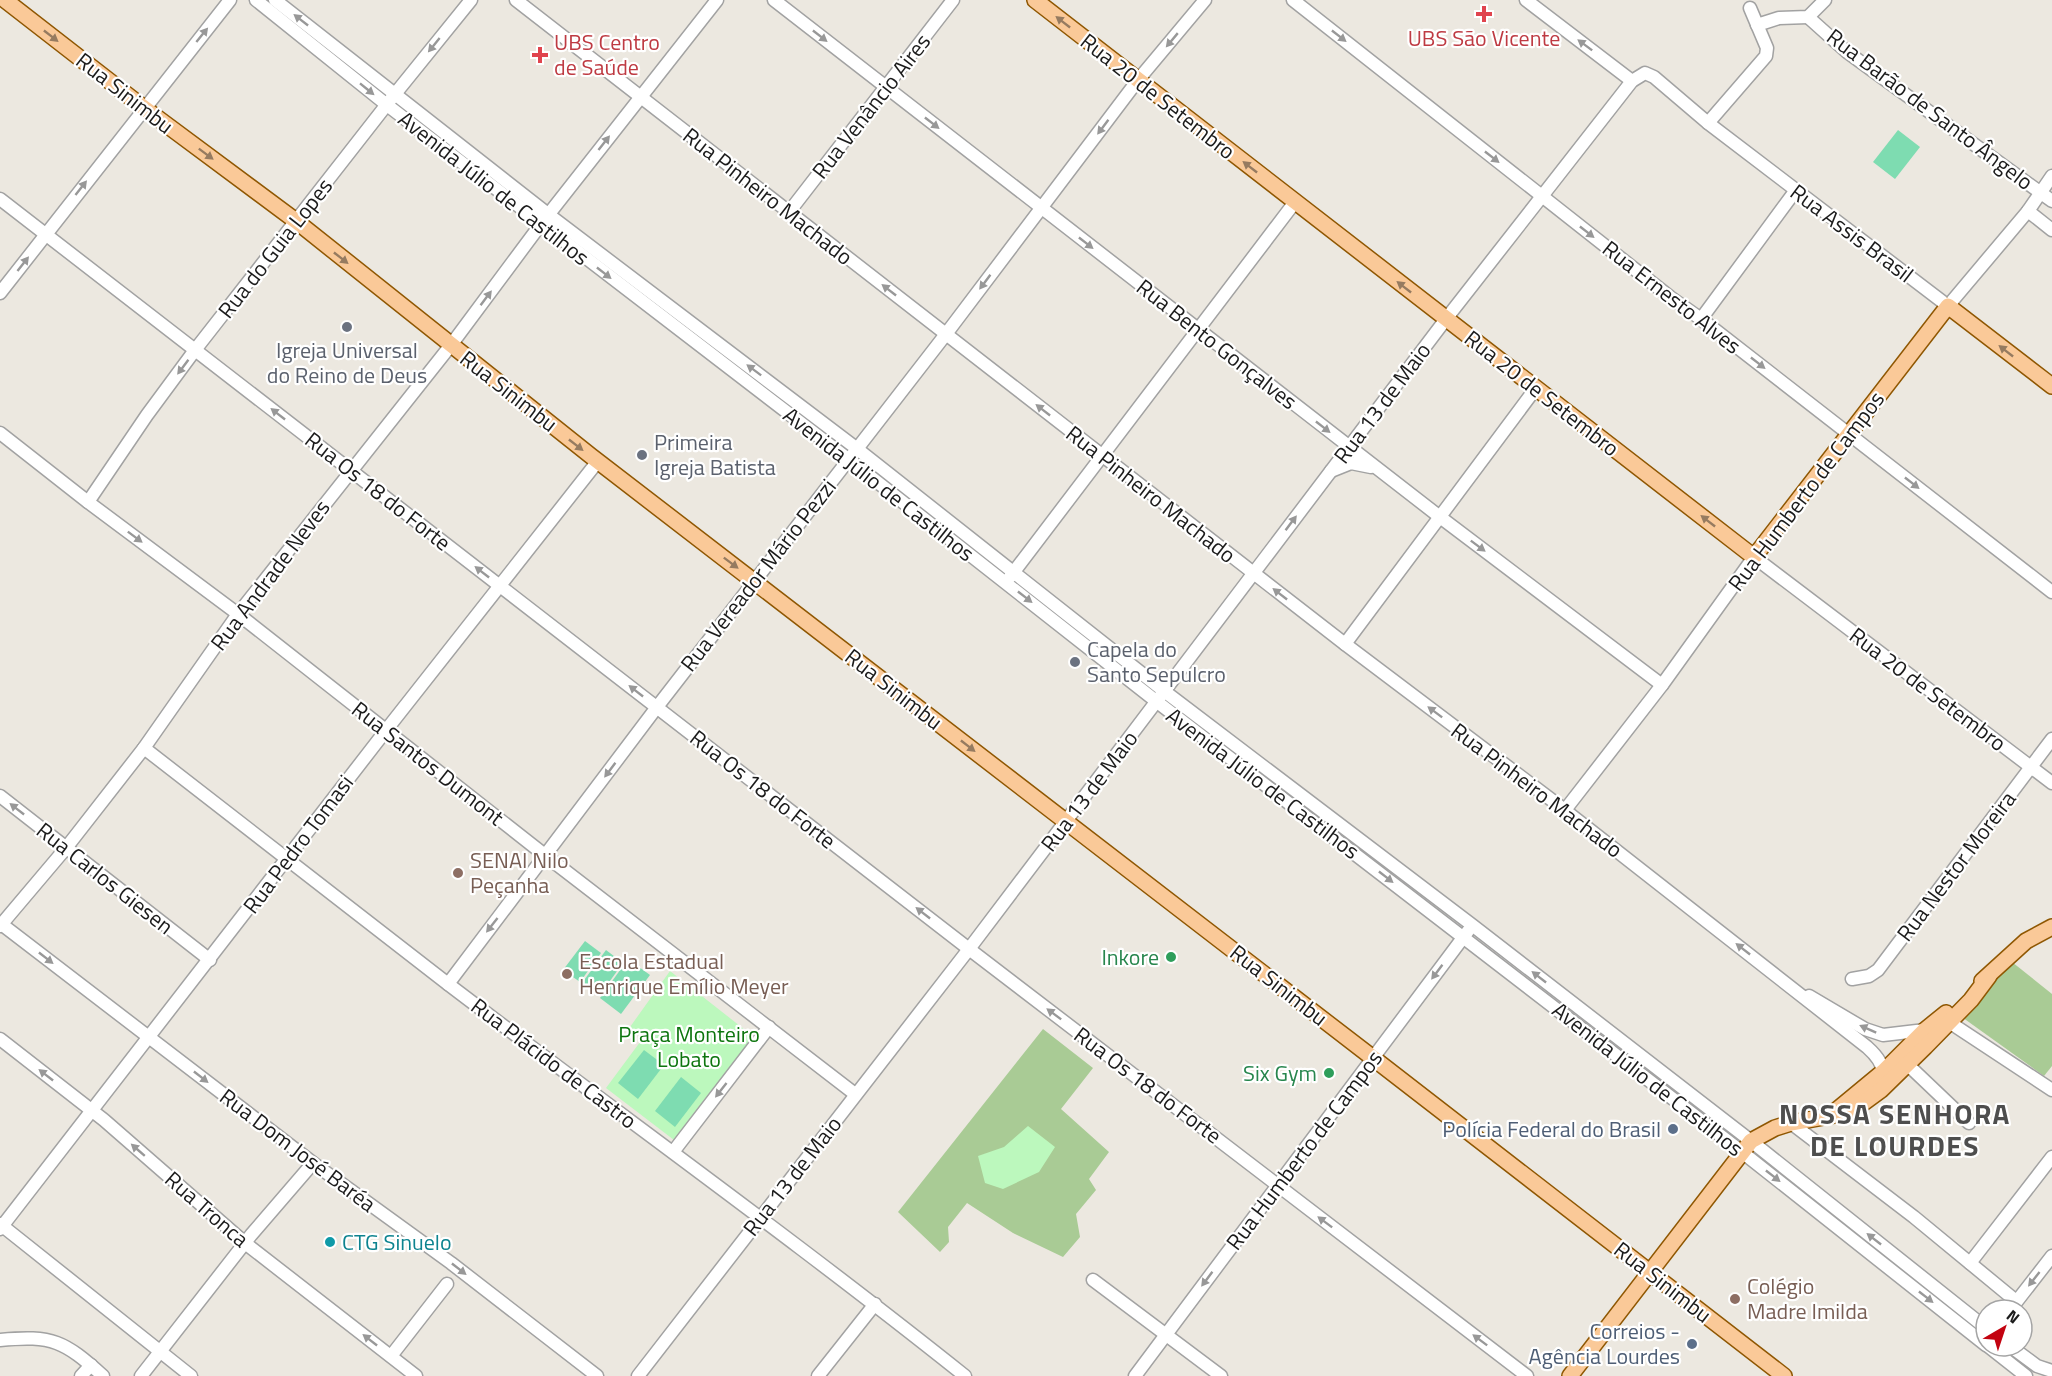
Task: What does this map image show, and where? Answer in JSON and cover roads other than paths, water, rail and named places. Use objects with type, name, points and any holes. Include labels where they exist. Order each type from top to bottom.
[{"type":"main road","name":"Rua Sinimbu","points":[[5,0],[144,108],[296,221],[598,461],[1784,1376]]},
{"type":"main road","name":"Rua 20 de Setembro","points":[[1035,0],[1432,308],[1442,324],[1536,388],[1754,557]]},
{"type":"main road","name":"Rua Assis Brasil","points":[[1948,306],[2052,386]]},
{"type":"main road","name":"Rua Humberto de Campos","points":[[1754,557],[1948,306]]},
{"type":"main road","points":[[1829,1116],[1884,1071],[1925,1030],[1945,1020],[1971,1000],[1989,976],[2026,941],[2052,927]]},
{"type":"main road","points":[[1570,1376],[1747,1146],[1775,1128],[1851,1112],[1881,1090],[1945,1020]]},
{"type":"street","points":[[0,293],[230,0]]},
{"type":"street","name":"Avenida Júlio de Castilhos","points":[[256,0],[317,41],[347,65],[387,105],[429,137],[468,160],[696,334],[736,357],[810,413],[1164,691],[1472,925],[1747,1146],[1974,1334]]},
{"type":"street","name":"Avenida Júlio de Castilhos","points":[[275,0],[317,41]]},
{"type":"street","name":"Rua do Guia Lopes","points":[[88,502],[147,415],[195,350],[471,0]]},
{"type":"street","name":"Rua Pinheiro Machado","points":[[516,0],[1253,573],[1565,810],[1867,1047],[1877,1057],[1884,1071]]},
{"type":"street","name":"Rua Andrade Neves","points":[[1,924],[66,848],[144,748],[238,614],[451,345],[640,96],[717,0]]},
{"type":"street","name":"Rua Bento Gonçalves","points":[[774,0],[1440,518],[1662,685]]},
{"type":"street","name":"Rua Venâncio Aires","points":[[789,212],[953,0]]},
{"type":"street","name":"Rua Vereador Mário Pezzi","points":[[448,984],[657,707],[946,334],[1138,80],[1205,0]]},
{"type":"street","name":"Rua Ernesto Alves","points":[[1293,0],[1670,297],[2052,592]]},
{"type":"street","points":[[1526,0],[1632,81]]},
{"type":"street","points":[[1757,25],[1779,18],[1808,17],[1825,0]]},
{"type":"street","points":[[1708,123],[1767,52],[1750,8]]},
{"type":"street","name":"Rua Barão de Santo Ângelo","points":[[1808,17],[1847,52],[2052,201]]},
{"type":"street","name":"Avenida Júlio de Castilhos","points":[[347,65],[395,94],[437,127],[468,160]]},
{"type":"street","name":"Rua Assis Brasil","points":[[1632,81],[1645,74],[1654,77],[1708,123],[1948,306]]},
{"type":"street","name":"Rua 13 de Maio","points":[[638,1376],[969,949],[1541,195],[1632,81]]},
{"type":"street","points":[[429,137],[437,127]]},
{"type":"street","name":"Rua Humberto de Campos","points":[[1948,306],[2028,211],[2052,176]]},
{"type":"street","points":[[1701,319],[1796,190]]},
{"type":"street","name":"Rua Os 18 do Forte","points":[[0,199],[969,949],[1527,1376]]},
{"type":"street","points":[[1006,583],[1295,202]]},
{"type":"street","name":"Rua Barão de Santo Ângelo","points":[[2028,211],[2052,230]]},
{"type":"street","name":"Avenida Júlio de Castilhos","points":[[696,334],[729,368],[1156,701],[1464,937],[1747,1146],[1974,1319]]},
{"type":"street","points":[[729,368],[736,357]]},
{"type":"street","points":[[765,396],[773,385]]},
{"type":"street","points":[[1345,644],[1536,388]]},
{"type":"street","points":[[802,424],[810,413]]},
{"type":"street","name":"Rua Santos Dumont","points":[[0,433],[387,729],[546,856],[855,1094]]},
{"type":"street","name":"Rua Pedro Tomasi","points":[[1,1226],[598,461]]},
{"type":"street","points":[[1330,472],[1351,463],[1377,469]]},
{"type":"street","points":[[893,494],[901,483]]},
{"type":"street","points":[[928,522],[937,511]]},
{"type":"street","points":[[962,549],[970,537]]},
{"type":"street","name":"Rua Humberto de Campos","points":[[1565,810],[1662,685],[1754,557]]},
{"type":"street","name":"Rua 20 de Setembro","points":[[1754,557],[2052,783]]},
{"type":"street","points":[[1048,616],[1056,605]]},
{"type":"street","points":[[1079,641],[1088,630]]},
{"type":"street","points":[[1115,669],[1123,658]]},
{"type":"street","name":"Rua Nestor Moreira","points":[[1852,979],[1869,976],[1878,970],[2052,739]]},
{"type":"street","name":"Rua Plácido de Castro","points":[[144,748],[288,857],[448,984],[760,1217],[965,1376]]},
{"type":"street","name":"Rua Carlos Giesen","points":[[0,796],[210,960]]},
{"type":"street","name":"Rua Dom José Baréa","points":[[1,924],[313,1163],[451,1263],[597,1376]]},
{"type":"street","name":"Rua Humberto de Campos","points":[[1135,1376],[1472,925]]},
{"type":"street","name":"Rua Pinheiro Machado","points":[[1789,986],[1865,1029],[1883,1035],[1925,1030]]},
{"type":"street","points":[[1945,1020],[2052,1090]]},
{"type":"street","points":[[673,1152],[769,1027]]},
{"type":"street","name":"Rua Tronca","points":[[0,1039],[92,1111],[245,1243],[416,1376]]},
{"type":"street","points":[[1907,1064],[1969,1123]]},
{"type":"street","points":[[1881,1090],[1884,1071]]},
{"type":"street","points":[[1791,1123],[1914,1217],[1970,1263],[2005,1298]]},
{"type":"street","points":[[1970,1263],[2052,1157]]},
{"type":"street","points":[[141,1376],[245,1243],[313,1163]]},
{"type":"street","points":[[1,1226],[191,1376]]},
{"type":"street","points":[[2019,1298],[2052,1256]]},
{"type":"street","points":[[1093,1280],[1221,1376]]},
{"type":"street","points":[[391,1356],[447,1284]]},
{"type":"street","points":[[818,1376],[874,1304]]},
{"type":"street","points":[[0,1341],[29,1338],[60,1343],[73,1350],[103,1376]]},
{"type":"street","name":"Avenida Júlio de Castilhos","points":[[2004,1358],[2026,1376]]},
{"type":"street","points":[[2026,1358],[2037,1366],[2052,1371]]},
{"type":"street","points":[[81,1376],[91,1365]]},
{"type":"place","name":"UBS São Vicente","points":[[1484,14]]},
{"type":"place","name":"UBS Centro de Saúde","points":[[540,55]]},
{"type":"place","name":"Igreja Universal do Reino de Deus","points":[[347,327]]},
{"type":"place","name":"Primeira Igreja Batista","points":[[642,455]]},
{"type":"place","name":"Capela do Santo Sepulcro","points":[[1075,662]]},
{"type":"place","name":"SENAI Nilo Peçanha","points":[[458,873]]},
{"type":"place","name":"Inkore","points":[[1171,957]]},
{"type":"place","name":"Escola Estadual Henrique Emílio Meyer","points":[[567,974]]},
{"type":"place","name":"Six Gym","points":[[1329,1073]]},
{"type":"place","name":"Polícia Federal do Brasil","points":[[1673,1129]]},
{"type":"place","name":"CTG Sinuelo","points":[[330,1242]]},
{"type":"place","name":"Colégio Madre Imilda","points":[[1735,1299]]},
{"type":"place","name":"Correios - Agência Lourdes","points":[[1692,1344]]},
{"type":"district","name":"NOSSA SENHORA DE LOURDES","points":[[1895,1130]]},
{"type":"park label","name":"Praça Monteiro Lobato","points":[[689,1046]]}]
